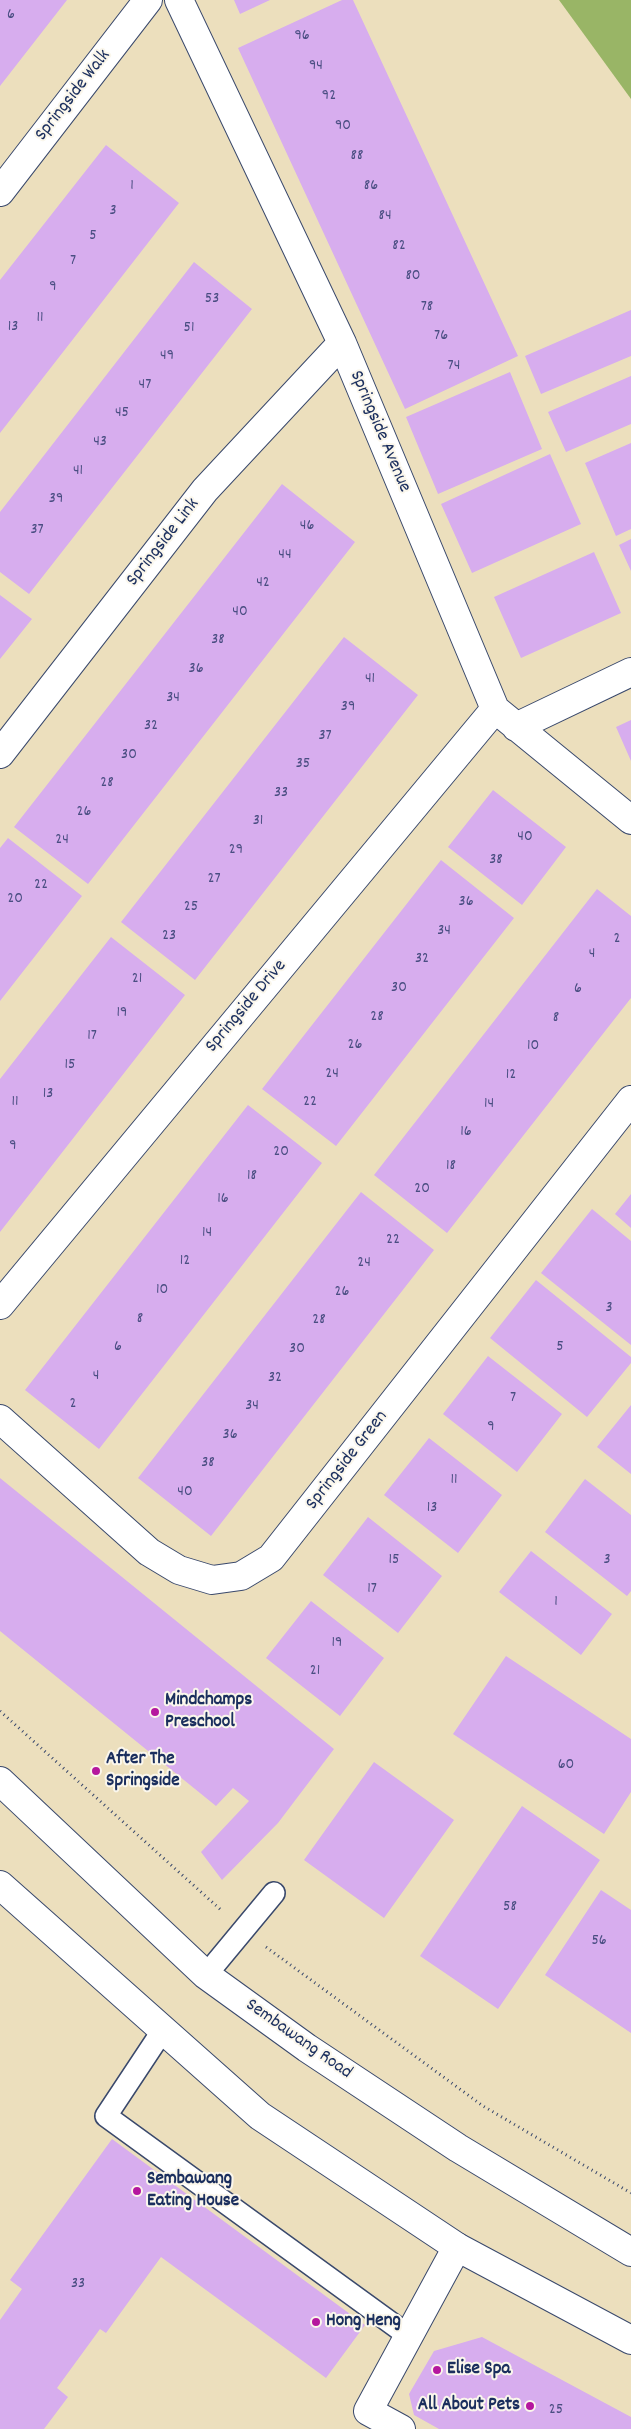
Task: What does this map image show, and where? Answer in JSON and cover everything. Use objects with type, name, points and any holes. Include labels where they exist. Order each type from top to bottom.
[{"type":"street","name":"Springside Walk","points":[[0,192],[148,0]]},
{"type":"street","name":"Springside Avenue","points":[[179,0],[342,343],[494,709],[631,820]]},
{"type":"street","name":"Springside Link","points":[[0,754],[206,490],[342,343]]},
{"type":"street","points":[[516,727],[631,672]]},
{"type":"street","name":"Springside Drive","points":[[0,1304],[494,709]]},
{"type":"street","name":"Springside Green","points":[[0,1419],[149,1552],[179,1570],[212,1580],[240,1576],[272,1558],[631,1100]]},
{"type":"street","name":"Sembawang Road","points":[[0,1780],[206,1975],[307,2048],[490,2168],[631,2252]]},
{"type":"street","points":[[0,1885],[260,2116],[457,2247],[631,2340]]},
{"type":"street","points":[[401,2429],[368,2411],[457,2247]]},
{"type":"lane","points":[[206,1975],[274,1893]]},
{"type":"lane","points":[[163,2030],[106,2116],[408,2336]]},
{"type":"path","points":[[0,1711],[243,1930],[483,2106],[631,2193]]},
{"type":"green space","points":[[559,0],[631,0],[631,99]]},
{"type":"building","points":[[0,0],[67,0],[0,86]]},
{"type":"building","points":[[234,0],[270,0],[240,14]]},
{"type":"building","points":[[342,0],[353,0],[518,356],[405,409],[238,48]]},
{"type":"building","points":[[106,145],[179,203],[0,433],[0,280]]},
{"type":"building","points":[[194,262],[252,309],[29,594],[0,572],[0,512]]},
{"type":"building","points":[[631,310],[631,356],[541,394],[525,356]]},
{"type":"building","points":[[510,372],[542,449],[438,494],[406,417]]},
{"type":"building","points":[[631,376],[631,424],[566,452],[548,412]]},
{"type":"building","points":[[631,443],[631,529],[616,536],[585,463]]},
{"type":"building","points":[[550,454],[581,524],[472,573],[441,504]]},
{"type":"building","points":[[282,484],[355,542],[88,884],[14,827]]},
{"type":"building","points":[[631,539],[631,571],[619,545]]},
{"type":"building","points":[[594,552],[621,613],[521,658],[494,597]]},
{"type":"building","points":[[0,595],[32,619],[0,659]]},
{"type":"building","points":[[344,637],[418,695],[195,980],[121,922]]},
{"type":"building","points":[[631,720],[631,761],[616,727]]},
{"type":"building","points":[[493,790],[566,847],[522,905],[448,847]]},
{"type":"building","points":[[8,838],[82,896],[0,1001],[0,848]]},
{"type":"building","points":[[441,860],[514,918],[336,1146],[262,1089]]},
{"type":"building","points":[[597,889],[631,916],[631,998],[447,1233],[374,1175]]},
{"type":"building","points":[[111,937],[185,995],[0,1232],[0,1079]]},
{"type":"building","points":[[248,1105],[322,1163],[99,1449],[25,1390]]},
{"type":"building","points":[[361,1192],[434,1250],[211,1536],[138,1478]]},
{"type":"building","points":[[631,1194],[631,1228],[615,1214]]},
{"type":"building","points":[[592,1209],[631,1241],[631,1345],[541,1273]]},
{"type":"building","points":[[536,1280],[631,1357],[631,1363],[587,1417],[490,1338]]},
{"type":"building","points":[[488,1356],[562,1414],[517,1472],[443,1414]]},
{"type":"building","points":[[631,1405],[631,1474],[597,1447]]},
{"type":"building","points":[[429,1438],[502,1495],[458,1553],[384,1495]]},
{"type":"building","points":[[0,1478],[334,1749],[278,1823],[222,1880],[201,1852],[249,1801],[233,1788],[216,1806],[0,1631]]},
{"type":"building","points":[[585,1479],[631,1515],[631,1591],[627,1596],[545,1532]]},
{"type":"building","points":[[368,1517],[442,1576],[398,1633],[323,1575]]},
{"type":"building","points":[[531,1551],[612,1614],[581,1655],[499,1592]]},
{"type":"building","points":[[311,1601],[384,1658],[340,1716],[266,1658]]},
{"type":"building","points":[[506,1656],[631,1739],[631,1792],[604,1834],[453,1734]]},
{"type":"building","points":[[374,1762],[454,1820],[384,1918],[304,1860]]},
{"type":"building","points":[[522,1806],[600,1860],[498,2009],[420,1956]]},
{"type":"building","points":[[601,1890],[631,1910],[631,2033],[545,1975]]},
{"type":"building","points":[[112,2139],[365,2325],[326,2378],[161,2257],[106,2333],[100,2329],[57,2388],[68,2397],[44,2429],[0,2429],[0,2320],[22,2289],[10,2280]]},
{"type":"building","points":[[482,2337],[631,2417],[631,2429],[439,2429],[414,2415],[409,2394],[434,2351]]},
{"type":"place","name":"Mindchamps Preschool","points":[[155,1712]]},
{"type":"place","name":"After The Springside","points":[[96,1771]]},
{"type":"place","name":"Sembawang Eating House","points":[[137,2191]]},
{"type":"place","name":"Hong Heng","points":[[316,2322]]},
{"type":"place","name":"Elise Spa","points":[[437,2370]]},
{"type":"place","name":"All About Pets","points":[[530,2406]]}]
